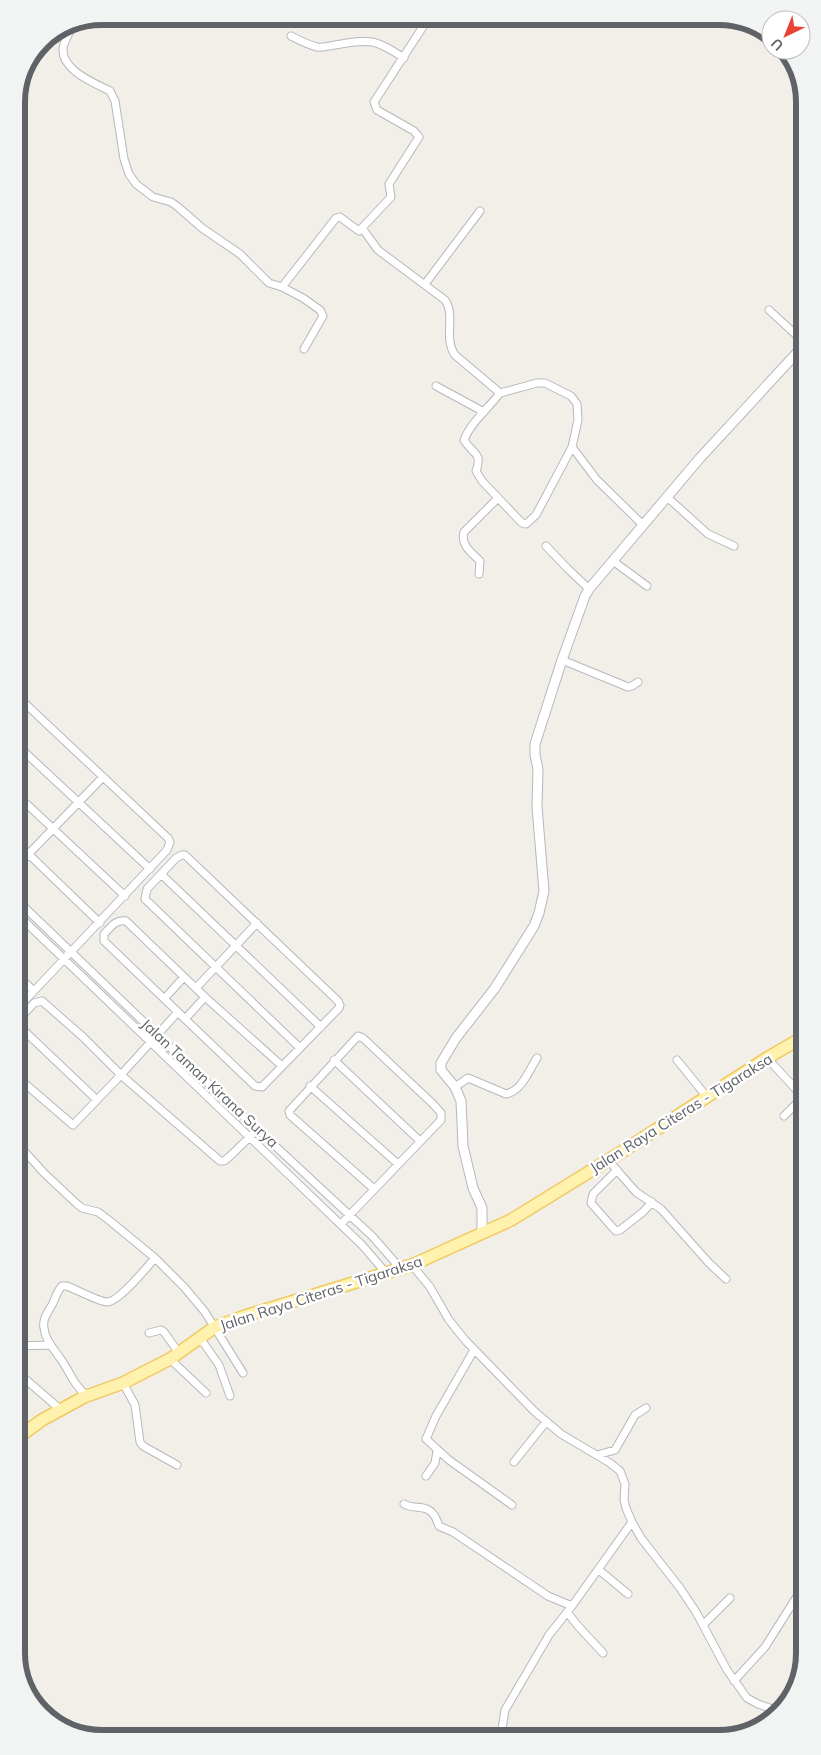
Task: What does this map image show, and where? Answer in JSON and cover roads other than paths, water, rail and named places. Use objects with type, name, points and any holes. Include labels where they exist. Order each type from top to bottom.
[{"type":"main road","name":"Jalan Raya Citeras - Tigaraksa","points":[[25,1432],[42,1420],[87,1396],[123,1383],[175,1356],[215,1328],[245,1316],[407,1267],[511,1220],[796,1041]]},
{"type":"street","points":[[282,287],[336,218],[340,217],[359,231],[391,197],[389,184],[419,137],[414,131],[377,110],[374,106],[375,98],[404,58],[424,25]]},
{"type":"street","points":[[71,32],[63,46],[68,63],[81,77],[110,91],[113,95],[124,159],[136,184],[153,197],[171,202],[178,207],[202,228],[240,254],[269,283],[282,287],[303,298],[320,310],[322,313],[321,322],[304,348]]},
{"type":"street","points":[[291,36],[315,46],[324,47],[364,40],[371,41],[404,58]]},
{"type":"street","points":[[425,284],[480,211]]},
{"type":"street","points":[[362,228],[378,250],[445,300],[449,306],[449,344],[451,350],[500,393]]},
{"type":"street","points":[[769,310],[796,335]]},
{"type":"street","points":[[482,1234],[482,1208],[473,1188],[464,1151],[461,1102],[455,1087],[440,1067],[442,1058],[495,988],[534,926],[542,902],[544,883],[537,807],[538,769],[535,744],[562,660],[589,589],[667,496],[796,353]]},
{"type":"street","points":[[538,383],[545,383],[571,396],[577,404],[578,411],[572,446],[536,515],[529,523],[522,523],[477,475],[478,457],[464,440],[480,415],[484,412],[500,393],[538,383]]},
{"type":"street","points":[[436,386],[484,412]]},
{"type":"street","points":[[572,446],[597,480],[643,525]]},
{"type":"street","points":[[667,496],[708,534],[734,546]]},
{"type":"street","points":[[479,574],[480,561],[465,545],[464,532],[498,498]]},
{"type":"street","points":[[546,546],[589,589]]},
{"type":"street","points":[[613,562],[648,586]]},
{"type":"street","points":[[562,660],[628,687],[638,682]]},
{"type":"street","points":[[25,703],[168,838],[170,842],[167,850],[150,869],[25,1000]]},
{"type":"street","points":[[25,752],[150,869]]},
{"type":"street","points":[[25,858],[103,777]]},
{"type":"street","points":[[25,803],[125,896]]},
{"type":"street","points":[[25,850],[100,923]]},
{"type":"street","points":[[282,1066],[205,997],[126,921],[116,922],[104,934],[104,941],[257,1087],[262,1087],[339,1008],[340,1004],[185,855],[178,856],[147,889],[146,899],[300,1048]]},
{"type":"street","points":[[160,874],[321,1027]]},
{"type":"street","name":"Jalan Taman Kirana Surya","points":[[25,907],[349,1216],[435,1294],[452,1325],[528,1406],[561,1434],[616,1467],[623,1475],[625,1484],[624,1500],[632,1522],[641,1538],[680,1588],[726,1670],[746,1698],[772,1709]]},
{"type":"street","name":"Jalan Taman Kirana Surya","points":[[25,921],[342,1224],[387,1274]]},
{"type":"street","points":[[196,988],[257,923]]},
{"type":"street","points":[[164,999],[184,977]]},
{"type":"street","points":[[25,982],[34,991]]},
{"type":"street","points":[[185,1019],[205,997]]},
{"type":"street","points":[[25,1013],[34,1003],[42,1001],[121,1075],[220,1161],[224,1161],[258,1129]]},
{"type":"street","points":[[25,1084],[73,1125],[178,1012]]},
{"type":"street","points":[[25,1032],[97,1100]]},
{"type":"street","points":[[342,1224],[441,1120],[441,1113],[363,1038],[358,1036],[290,1108],[290,1115],[374,1190]]},
{"type":"street","points":[[455,1087],[468,1078],[506,1094],[511,1093],[518,1087],[537,1058]]},
{"type":"street","points":[[767,1058],[796,1089]]},
{"type":"street","points":[[334,1060],[420,1141]]},
{"type":"street","points":[[677,1060],[707,1097]]},
{"type":"street","points":[[310,1086],[398,1164]]},
{"type":"street","points":[[784,1116],[796,1105]]},
{"type":"street","points":[[26,1153],[44,1174],[77,1204],[82,1208],[98,1212],[155,1258],[184,1287],[215,1328],[243,1373]]},
{"type":"street","points":[[608,1160],[636,1192],[660,1209],[726,1279]]},
{"type":"street","points":[[618,1170],[593,1194],[591,1203],[616,1231],[643,1212],[652,1202]]},
{"type":"street","points":[[87,1396],[73,1381],[45,1334],[44,1321],[60,1288],[64,1285],[99,1300],[110,1302],[132,1284],[155,1258]]},
{"type":"street","points":[[149,1333],[161,1330],[164,1332],[175,1356],[206,1393]]},
{"type":"street","points":[[200,1338],[219,1365],[230,1396]]},
{"type":"street","points":[[25,1346],[51,1345]]},
{"type":"street","points":[[474,1350],[426,1437],[427,1441],[437,1451],[512,1505]]},
{"type":"street","points":[[25,1379],[61,1410]]},
{"type":"street","points":[[123,1383],[135,1405],[140,1442],[143,1446],[177,1465]]},
{"type":"street","points":[[597,1455],[615,1450],[635,1415],[646,1408]]},
{"type":"street","points":[[514,1462],[546,1422]]},
{"type":"street","points":[[426,1476],[434,1463],[437,1451]]},
{"type":"street","points":[[404,1504],[409,1507],[430,1510],[435,1515],[439,1526],[453,1532],[569,1609],[578,1626],[603,1653]]},
{"type":"street","points":[[502,1730],[505,1710],[548,1635],[632,1522]]},
{"type":"street","points":[[598,1570],[628,1594]]},
{"type":"street","points":[[703,1626],[730,1598]]},
{"type":"street","points":[[734,1681],[765,1647],[796,1599]]}]
